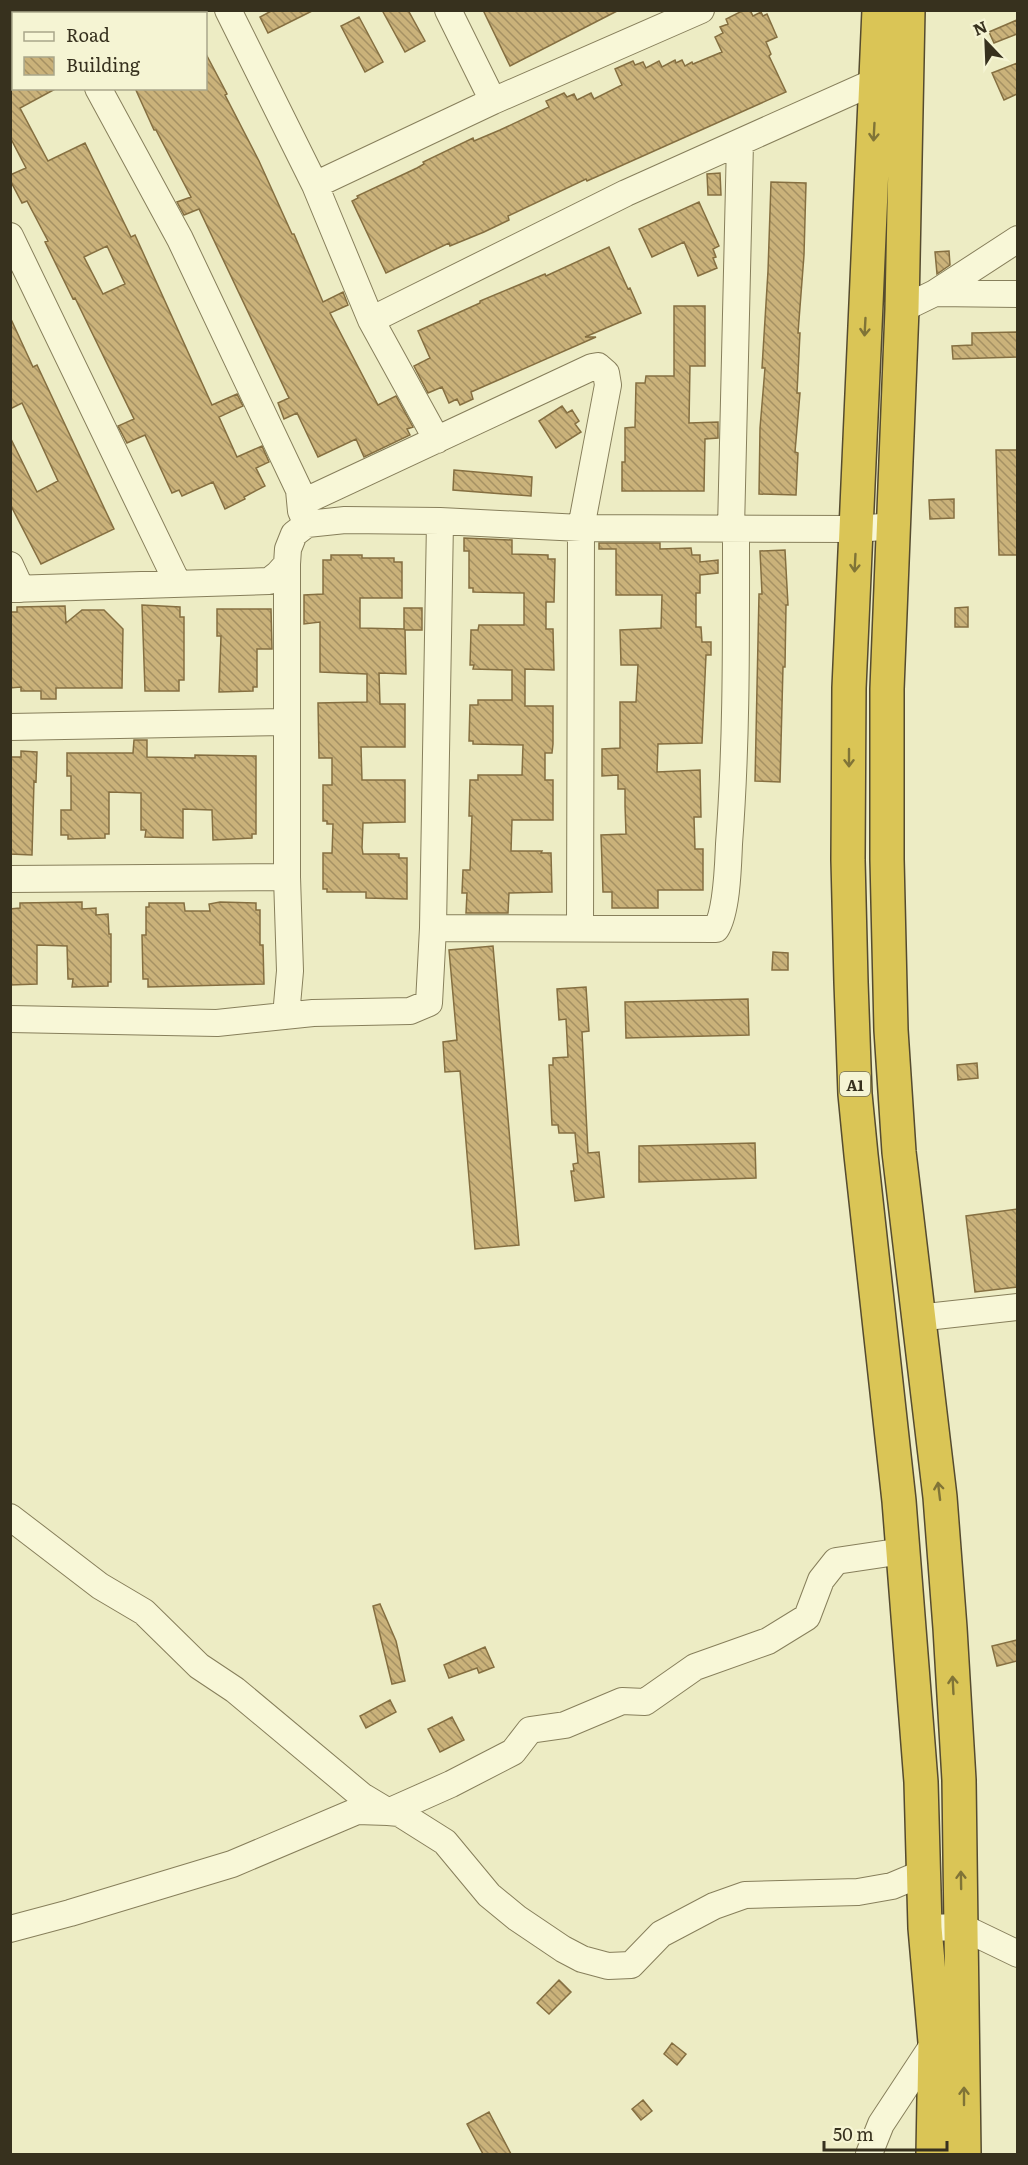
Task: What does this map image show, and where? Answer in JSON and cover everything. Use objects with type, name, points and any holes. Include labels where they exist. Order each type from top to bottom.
[{"type":"highway","name":"A1","points":[[879,10],[849,688],[848,860],[854,1063],[861,1155],[903,1551],[921,1782],[925,1928],[935,2042],[933,2154]]},
{"type":"highway","name":"A1","points":[[908,10],[902,309],[887,700],[887,859],[891,1030],[898,1141],[917,1318],[940,1497],[950,1628],[959,1780],[964,2154]]},
{"type":"highway","points":[[910,1631],[950,1628]]},
{"type":"street","points":[[228,10],[315,185],[371,320],[438,440]]},
{"type":"street","points":[[448,10],[493,101]]},
{"type":"street","points":[[315,185],[493,101],[701,10]]},
{"type":"street","points":[[371,320],[626,193],[876,81]]},
{"type":"street","points":[[99,90],[180,239],[299,490],[304,514]]},
{"type":"street","points":[[433,928],[716,930],[720,923],[727,877],[735,765],[733,528],[740,142]]},
{"type":"street","points":[[10,236],[178,584]]},
{"type":"street","points":[[902,309],[935,293],[1017,239]]},
{"type":"street","points":[[935,293],[1017,294]]},
{"type":"street","points":[[286,1016],[290,971],[287,877],[287,564],[288,549],[294,534],[304,514],[438,440],[598,366],[603,368],[608,379],[608,386],[581,528],[580,928]]},
{"type":"street","points":[[304,514],[345,520],[440,521],[581,528],[856,529],[895,526]]},
{"type":"street","points":[[10,1019],[217,1023],[313,1013],[410,1011],[429,1003],[433,928],[440,521]]},
{"type":"street","points":[[10,565],[16,589],[269,581],[287,564]]},
{"type":"street","points":[[10,727],[286,722]]},
{"type":"street","points":[[10,879],[287,877]]},
{"type":"street","points":[[917,1318],[1017,1307]]},
{"type":"street","points":[[10,1517],[100,1586],[144,1612],[200,1666],[235,1690],[362,1796],[388,1812]]},
{"type":"street","points":[[388,1812],[451,1784],[513,1752],[530,1730],[565,1725],[622,1701],[645,1702],[695,1667],[768,1641],[807,1617],[821,1580],[836,1561],[903,1551]]},
{"type":"street","points":[[10,1929],[232,1864],[357,1811],[399,1812],[445,1842],[489,1895],[517,1917],[563,1949],[582,1959],[608,1966],[631,1965],[662,1934],[714,1906],[745,1894],[858,1892],[892,1886],[923,1874]]},
{"type":"street","points":[[925,1928],[962,1928],[1017,1954]]},
{"type":"street","points":[[869,2154],[881,2124],[935,2042]]},
{"type":"building","points":[[273,10],[314,10],[268,33],[260,17]]},
{"type":"building","points":[[382,10],[408,10],[425,41],[405,52]]},
{"type":"building","points":[[483,10],[619,10],[510,66]]},
{"type":"building","points":[[744,10],[750,10],[753,16],[761,12],[763,16],[767,14],[777,37],[766,42],[771,54],[769,56],[786,92],[587,181],[586,179],[508,216],[509,220],[484,232],[450,246],[449,243],[386,273],[352,201],[358,198],[357,196],[473,138],[474,141],[549,107],[546,101],[564,93],[567,97],[574,94],[577,100],[591,93],[594,99],[622,85],[615,69],[633,61],[635,65],[643,62],[646,68],[659,61],[662,67],[675,60],[676,63],[682,60],[685,66],[722,52],[715,37],[723,33],[720,27],[728,24],[726,19]]},
{"type":"building","points":[[359,17],[383,62],[365,72],[341,26]]},
{"type":"building","points":[[1017,20],[1017,34],[994,43],[989,32]]},
{"type":"building","points":[[207,56],[294,234],[323,302],[343,292],[348,305],[330,313],[378,405],[396,396],[413,427],[407,429],[410,435],[364,457],[356,439],[318,457],[297,413],[284,419],[278,403],[289,398],[199,209],[184,215],[177,202],[191,197],[154,130],[136,90],[207,90]]},
{"type":"building","points":[[1017,63],[1017,94],[1004,100],[992,73]]},
{"type":"building","points":[[10,88],[12,90],[53,90],[20,108],[48,161],[85,143],[131,237],[135,235],[212,405],[237,394],[243,406],[219,417],[237,457],[262,446],[269,462],[256,468],[265,486],[225,509],[213,482],[182,496],[179,490],[172,493],[145,435],[127,443],[118,426],[134,419],[45,242],[48,241],[27,201],[22,203],[10,180],[10,175],[26,168],[10,137]],"holes":[[[107,246],[125,284],[103,294],[84,257]]]},
{"type":"building","points":[[720,173],[721,195],[708,195],[707,174]]},
{"type":"building","points":[[771,182],[806,183],[804,255],[798,333],[800,333],[797,393],[800,393],[795,452],[798,453],[796,495],[759,494],[760,428],[765,368],[762,368]]},
{"type":"building","points":[[699,202],[719,246],[713,249],[716,257],[713,258],[717,268],[698,276],[684,242],[652,257],[639,229]]},
{"type":"building","points":[[609,247],[641,313],[585,337],[596,337],[471,392],[473,399],[460,405],[457,399],[449,403],[442,387],[428,393],[414,366],[430,358],[418,331],[480,303],[480,301],[545,274],[546,276]]},
{"type":"building","points":[[949,251],[950,265],[937,274],[935,252]]},
{"type":"building","points":[[674,306],[705,306],[705,366],[690,366],[689,423],[718,422],[718,438],[705,439],[704,491],[622,491],[625,428],[635,427],[636,383],[645,383],[646,376],[674,376]]},
{"type":"building","points":[[10,317],[33,367],[37,365],[114,529],[41,564],[10,504],[10,437],[37,492],[58,481],[22,403],[10,409]]},
{"type":"building","points":[[1017,332],[1017,357],[953,359],[952,346],[972,345],[972,333]]},
{"type":"building","points":[[562,406],[567,413],[572,410],[579,421],[575,424],[581,432],[556,448],[539,421]]},
{"type":"building","points":[[996,450],[1017,450],[1017,555],[999,555]]},
{"type":"building","points":[[454,470],[532,477],[531,496],[453,490]]},
{"type":"building","points":[[954,499],[954,518],[930,519],[929,500]]},
{"type":"building","points":[[464,538],[512,540],[512,554],[548,555],[548,559],[555,559],[554,602],[546,602],[546,629],[553,629],[554,670],[525,669],[525,706],[553,706],[553,744],[552,753],[545,753],[545,780],[553,780],[553,820],[512,820],[511,851],[551,853],[552,892],[509,893],[508,913],[466,913],[467,893],[462,893],[463,870],[470,870],[472,816],[469,816],[470,780],[478,780],[478,775],[522,775],[523,745],[473,744],[473,741],[469,741],[470,705],[478,705],[478,700],[512,700],[512,670],[473,669],[474,665],[470,665],[471,630],[478,630],[479,625],[524,625],[524,593],[473,592],[473,588],[469,588],[469,551],[464,551]]},
{"type":"building","points":[[599,543],[660,543],[660,549],[691,548],[692,555],[700,555],[700,562],[718,560],[718,573],[700,575],[700,593],[696,593],[696,627],[701,627],[702,642],[711,642],[711,655],[706,655],[702,743],[658,744],[657,772],[700,770],[701,817],[694,817],[695,849],[703,849],[703,890],[658,890],[658,908],[612,908],[612,892],[603,892],[601,835],[626,834],[625,789],[618,789],[618,775],[602,776],[602,749],[620,748],[620,702],[636,702],[638,665],[621,665],[620,630],[661,628],[662,595],[616,595],[616,549],[599,549]]},
{"type":"building","points":[[785,550],[788,605],[786,605],[785,667],[783,667],[780,782],[755,781],[759,594],[762,594],[760,551]]},
{"type":"building","points":[[331,555],[394,558],[394,562],[402,562],[402,598],[360,598],[360,628],[404,629],[404,608],[422,608],[422,630],[405,630],[406,674],[379,673],[380,704],[405,704],[405,747],[361,747],[362,780],[405,780],[405,822],[363,823],[362,848],[363,854],[399,854],[399,858],[407,858],[407,899],[366,898],[366,892],[327,892],[327,889],[323,889],[323,853],[332,853],[333,824],[323,821],[323,785],[332,785],[332,758],[319,758],[318,703],[367,702],[367,674],[320,672],[320,622],[304,624],[304,595],[323,594],[323,560],[331,560]]},
{"type":"building","points":[[142,605],[180,607],[180,617],[184,617],[184,680],[179,680],[179,691],[145,691]]},
{"type":"building","points":[[65,606],[66,623],[82,610],[104,610],[123,629],[122,688],[56,688],[56,699],[41,699],[41,691],[21,691],[21,687],[10,688],[10,612],[17,612],[17,607]]},
{"type":"building","points":[[968,607],[968,627],[955,627],[955,608]]},
{"type":"building","points":[[217,609],[271,609],[272,649],[257,649],[257,687],[253,687],[253,691],[219,692],[221,636],[217,636]]},
{"type":"building","points":[[134,740],[147,740],[147,757],[256,756],[256,834],[252,834],[252,838],[213,840],[212,810],[183,809],[183,838],[145,837],[146,830],[141,830],[141,793],[109,792],[109,834],[105,834],[105,838],[68,839],[68,835],[61,835],[61,810],[71,810],[71,776],[67,776],[67,753],[133,753]]},
{"type":"building","points":[[21,751],[37,752],[32,855],[10,854],[10,757],[21,757]]},
{"type":"building","points":[[82,902],[82,909],[96,908],[96,915],[108,914],[109,934],[111,934],[111,982],[108,982],[108,986],[72,987],[73,979],[68,979],[67,946],[37,945],[37,984],[10,985],[10,909],[20,908],[20,903]]},
{"type":"building","points":[[149,903],[184,903],[185,911],[210,911],[209,904],[256,903],[256,910],[260,910],[260,945],[263,945],[264,984],[148,987],[148,979],[143,979],[142,935],[146,935],[146,907],[149,907]]},
{"type":"building","points":[[493,946],[519,1245],[475,1249],[460,1071],[445,1072],[443,1042],[457,1040],[449,950]]},
{"type":"building","points":[[773,952],[788,953],[788,970],[772,970]]},
{"type":"building","points":[[586,987],[589,1031],[582,1032],[588,1153],[599,1152],[604,1197],[575,1201],[571,1171],[574,1171],[573,1164],[578,1163],[575,1133],[559,1133],[558,1125],[552,1125],[549,1065],[553,1065],[553,1058],[568,1057],[566,1019],[559,1020],[557,989]]},
{"type":"building","points":[[748,999],[749,1035],[626,1038],[625,1002]]},
{"type":"building","points":[[977,1063],[978,1078],[958,1080],[957,1065]]},
{"type":"building","points":[[755,1143],[756,1178],[639,1182],[639,1146]]},
{"type":"building","points":[[1017,1209],[1017,1287],[975,1292],[966,1216]]},
{"type":"building","points":[[380,1604],[396,1641],[405,1681],[392,1684],[373,1606]]},
{"type":"building","points":[[1017,1640],[1017,1661],[997,1666],[992,1646]]},
{"type":"building","points":[[485,1647],[494,1667],[479,1673],[477,1668],[449,1678],[444,1665]]},
{"type":"building","points":[[390,1700],[396,1712],[366,1728],[360,1716]]},
{"type":"building","points":[[452,1717],[464,1740],[440,1752],[428,1729]]},
{"type":"building","points":[[559,1980],[571,1992],[549,2014],[537,2003]]},
{"type":"building","points":[[672,2043],[686,2054],[677,2065],[664,2054]]},
{"type":"building","points":[[643,2100],[652,2111],[641,2120],[632,2109]]},
{"type":"building","points":[[489,2112],[511,2154],[483,2154],[467,2124]]}]
